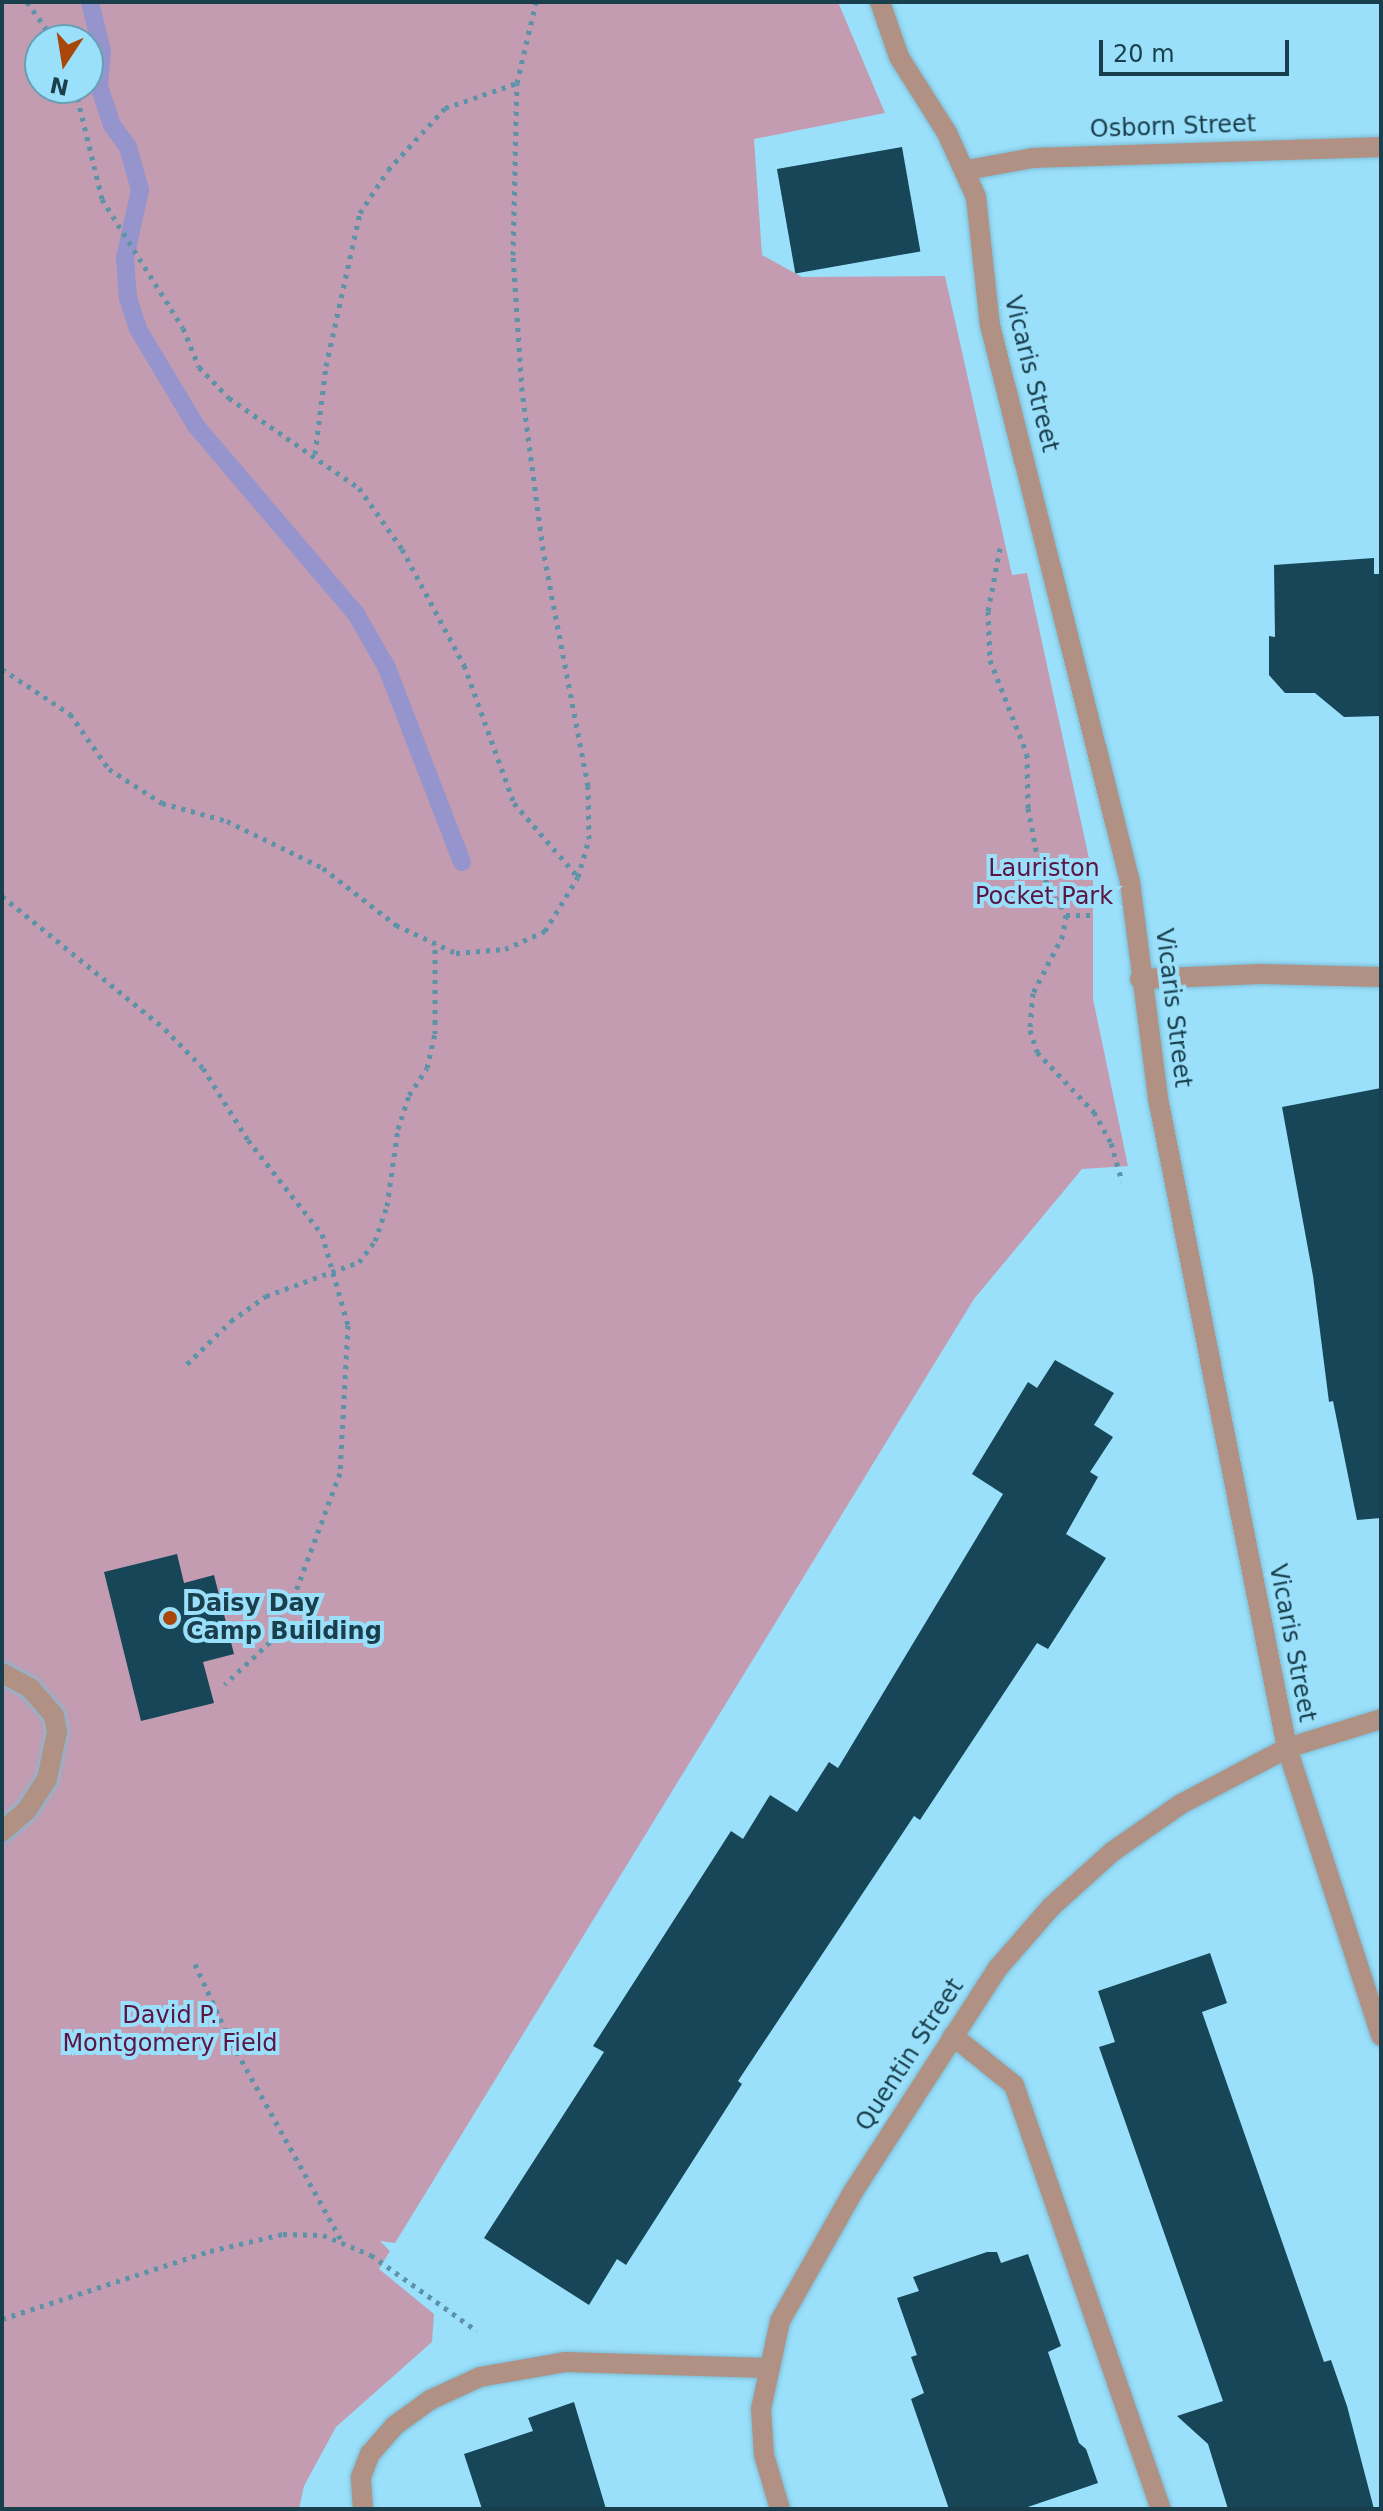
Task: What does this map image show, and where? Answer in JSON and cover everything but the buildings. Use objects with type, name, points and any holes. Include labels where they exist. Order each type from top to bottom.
[{"type":"street","name":"Vicaris Street","points":[[880,2],[899,57],[967,170],[976,197],[990,325],[1130,882],[1140,979],[1158,1098],[1287,1748],[1381,2036]]},
{"type":"street","name":"Osborn Street","points":[[967,170],[1033,158],[1381,147]]},
{"type":"street","points":[[1140,979],[1261,974],[1381,977]]},
{"type":"street","points":[[2,1673],[30,1688],[54,1716],[57,1732],[47,1779],[27,1810],[2,1832]]},
{"type":"street","name":"Quentin Street","points":[[780,2509],[764,2455],[761,2409],[767,2368],[796,2285],[998,1968],[1051,1907],[1112,1852],[1181,1804],[1287,1748],[1381,1719]]},
{"type":"street","points":[[953,2036],[1014,2085],[1161,2509]]},
{"type":"street","points":[[363,2509],[361,2477],[370,2454],[394,2426],[430,2400],[513,2369],[565,2362],[767,2368]]},
{"type":"path","points":[[27,2],[43,24]]},
{"type":"path","points":[[2,669],[70,714],[109,769],[162,803],[227,821],[323,868],[396,925],[456,953],[505,949],[545,931],[578,877],[589,839],[588,786],[543,550],[522,391],[513,255],[517,83],[536,2]]},
{"type":"path","points":[[315,454],[326,366],[360,213],[388,170],[445,108],[517,83]]},
{"type":"path","points":[[79,104],[102,199],[183,328],[199,367],[229,398],[315,454],[359,488],[402,549],[474,689],[514,803],[578,877]]},
{"type":"path","points":[[1034,495],[1014,512],[1002,542],[988,611],[990,660],[1027,754],[1028,808],[1040,871],[1066,915],[1063,935],[1033,993],[1030,1030],[1037,1052],[1094,1112],[1111,1143],[1122,1181]]},
{"type":"path","points":[[2,896],[165,1029],[203,1068],[248,1140],[322,1234],[348,1325],[340,1473],[293,1599],[258,1658],[225,1684]]},
{"type":"path","points":[[187,1364],[231,1321],[266,1296],[359,1262],[375,1241],[387,1206],[398,1129],[409,1095],[427,1068],[435,1034],[435,943]]},
{"type":"path","points":[[195,1964],[227,2034],[344,2244]]},
{"type":"path","points":[[2,2319],[105,2282],[283,2234],[323,2235],[371,2255],[495,2345],[513,2369]]},
{"type":"green space","points":[[2,2],[838,2],[885,113],[754,139],[762,255],[802,277],[945,276],[1012,575],[1027,573],[1093,877],[1093,999],[1128,1166],[1082,1169],[974,1299],[395,2243],[380,2241],[390,2251],[379,2269],[434,2314],[432,2342],[336,2427],[304,2486],[299,2509],[2,2509]]},
{"type":"waterway","points":[[90,2],[102,51],[99,86],[112,125],[128,147],[140,190],[125,258],[128,298],[138,329],[196,426],[356,614],[387,668],[462,862]]},
{"type":"place","name":"Daisy Day Camp Building","points":[[170,1618]]},
{"type":"park label","name":"Lauriston Pocket Park","points":[[1044,883]]},
{"type":"park label","name":"David P. Montgomery Field","points":[[170,2030]]}]
